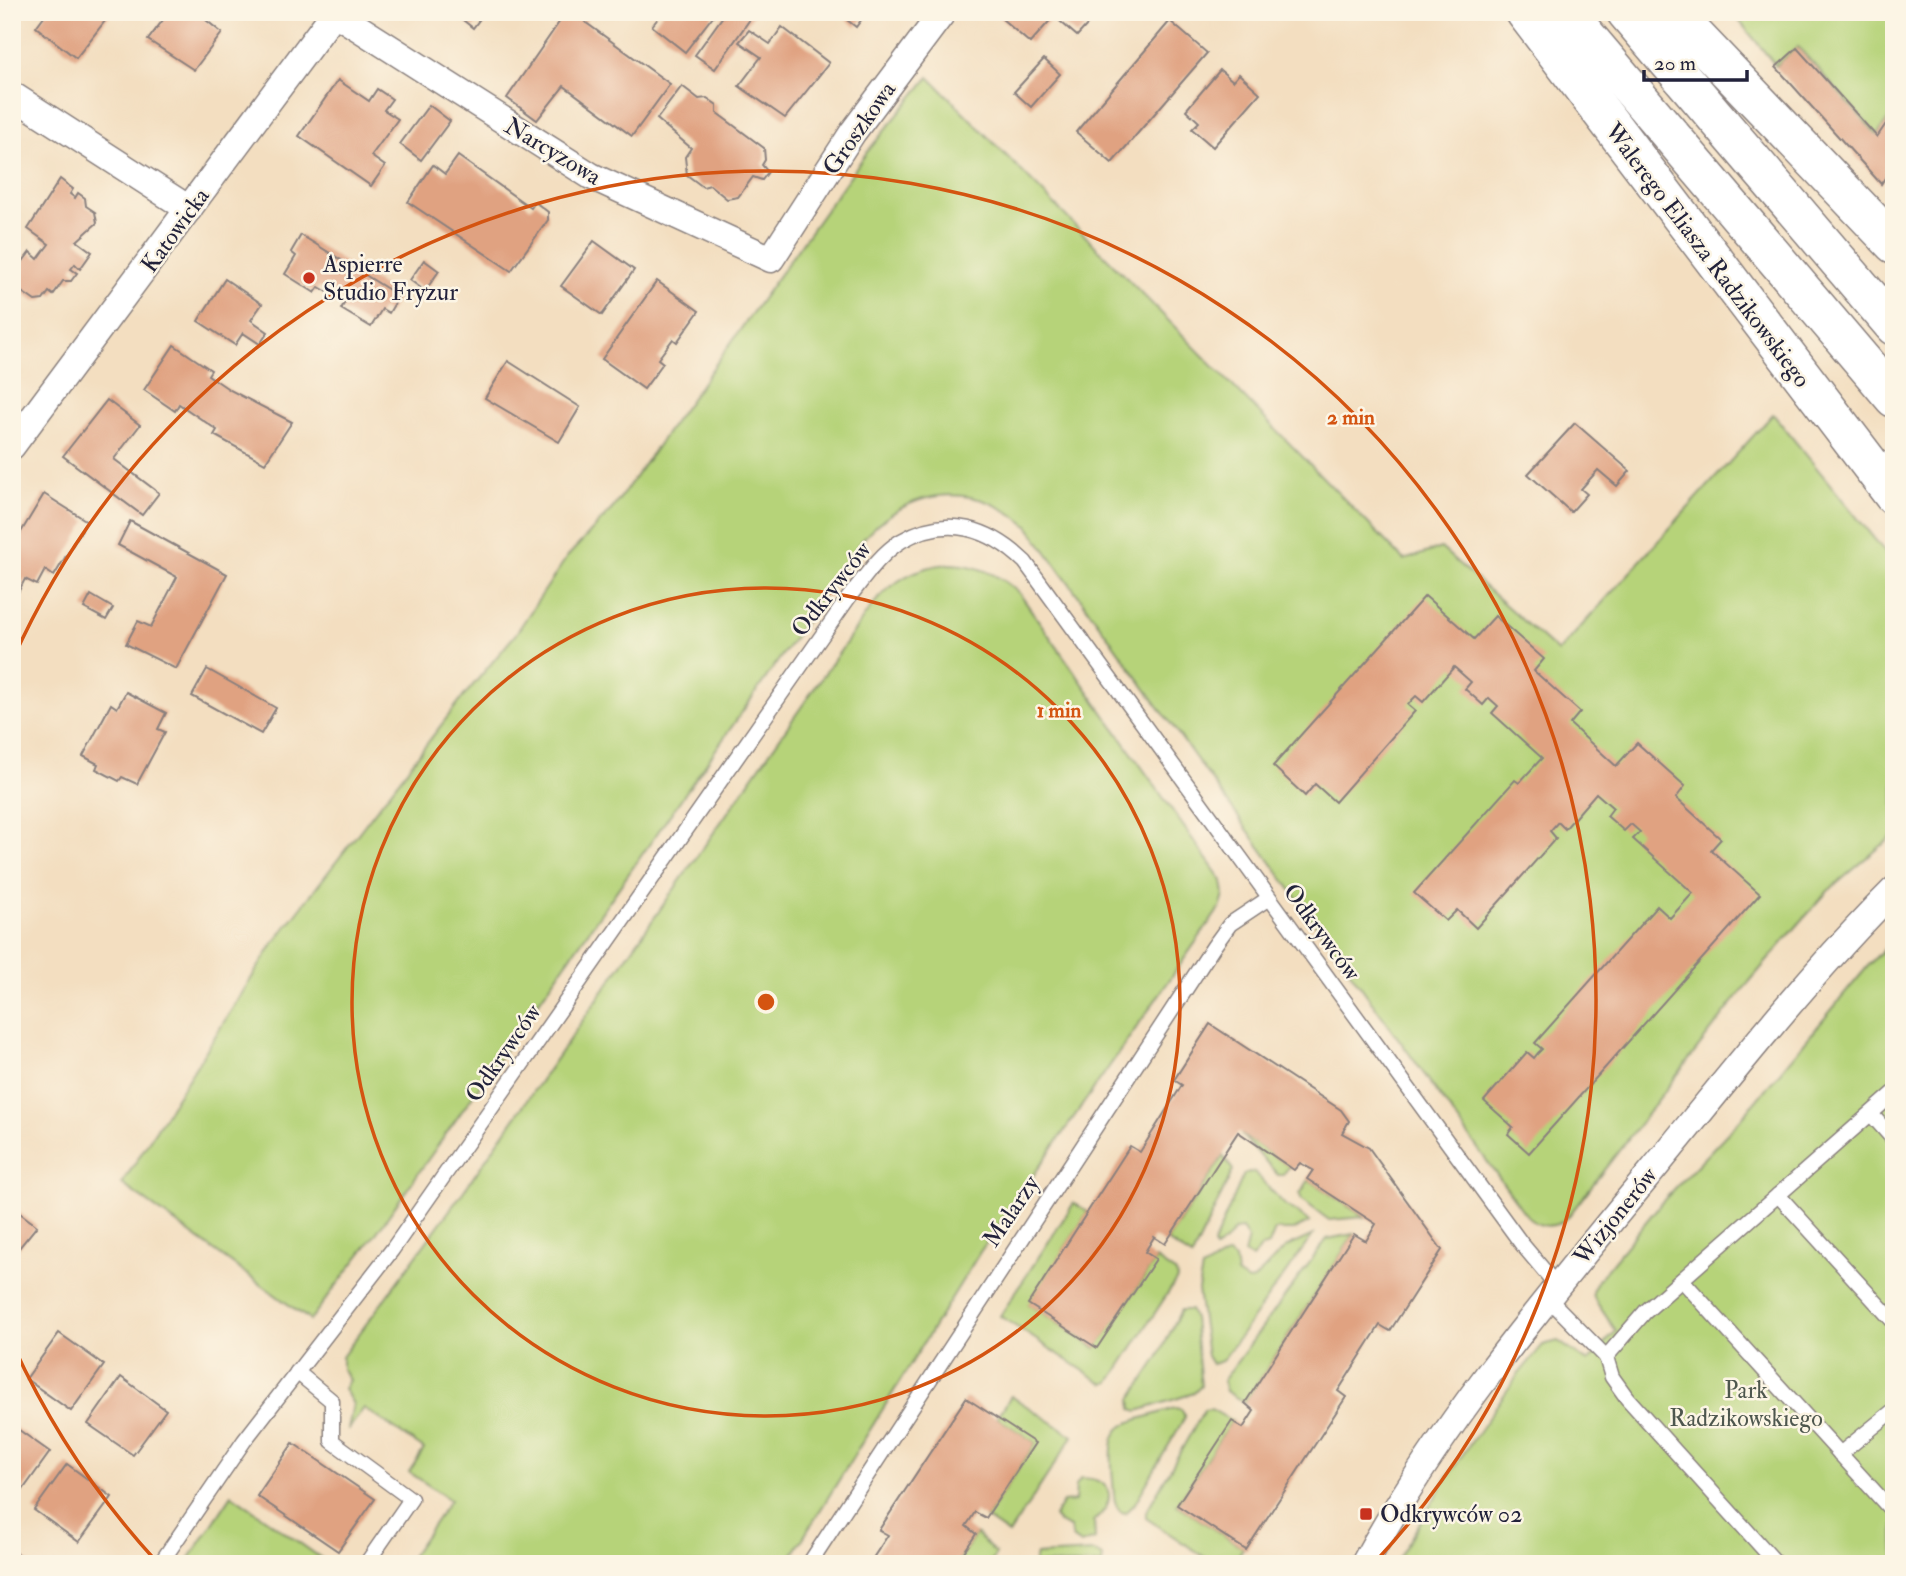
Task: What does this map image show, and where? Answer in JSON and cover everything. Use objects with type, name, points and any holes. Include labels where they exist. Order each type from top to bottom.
[{"type":"main road","name":"Walerego Eliasza Radzikowskiego","points":[[1525,12],[1894,496]]},
{"type":"main road","name":"Walerego Eliasza Radzikowskiego","points":[[1566,12],[1894,398]]},
{"type":"main road","points":[[1626,12],[1894,326]]},
{"type":"main road","points":[[1672,12],[1894,244]]},
{"type":"street","name":"Groszkowa","points":[[779,247],[853,132],[943,12]]},
{"type":"street","name":"Narcyzowa","points":[[335,13],[591,176],[771,259],[779,247]]},
{"type":"street","name":"Katowicka","points":[[12,446],[335,13]]},
{"type":"street","points":[[12,95],[189,209]]},
{"type":"street","name":"Wizjonerów","points":[[1364,1564],[1454,1418],[1553,1292],[1808,981],[1894,890]]},
{"type":"lane","name":"Odkrywców","points":[[160,1564],[244,1441],[407,1229],[849,597],[886,553],[901,541],[930,530],[968,527],[1005,543],[1026,562],[1521,1243],[1553,1292],[1606,1357],[1612,1377],[1627,1398],[1777,1564]]},
{"type":"lane","name":"Malarzy","points":[[809,1564],[1214,946],[1230,924],[1269,898]]},
{"type":"lane","points":[[1606,1357],[1645,1312],[1894,1093]]},
{"type":"lane","points":[[1871,1114],[1894,1140]]},
{"type":"lane","points":[[1778,1195],[1894,1322]]},
{"type":"lane","points":[[1682,1280],[1894,1513]]},
{"type":"lane","points":[[297,1371],[332,1401],[332,1441],[411,1499],[366,1564]]},
{"type":"lane","points":[[1840,1454],[1894,1410]]},
{"type":"green space","points":[[1732,12],[1894,12],[1894,111],[1877,135],[1798,47],[1776,66]]},
{"type":"green space","points":[[929,77],[1404,560],[1441,548],[1558,652],[1773,414],[1894,563],[1894,835],[1828,891],[1797,926],[1745,987],[1567,1218],[1555,1225],[1538,1224],[1523,1211],[1028,526],[1007,511],[965,496],[944,495],[923,499],[903,507],[883,520],[865,537],[375,1235],[310,1320],[122,1184],[273,944],[459,702],[515,635],[567,557],[613,508],[867,152]]},
{"type":"green space","points":[[948,564],[987,571],[1019,593],[1222,881],[1224,894],[1221,906],[980,1252],[787,1564],[406,1564],[450,1500],[409,1472],[424,1449],[364,1408],[348,1430],[353,1404],[344,1389],[349,1380],[342,1369],[342,1357],[463,1192],[871,607],[887,590],[905,577],[925,568]]},
{"type":"green space","name":"Park Radzikowskiego","points":[[1894,940],[1894,1564],[1746,1564],[1738,1556],[1728,1564],[1395,1564],[1450,1473],[1517,1376],[1543,1345],[1558,1341],[1588,1362],[1616,1331],[1593,1297],[1592,1292],[1598,1280],[1662,1202],[1740,1120],[1873,960]]},
{"type":"green space","points":[[1241,1134],[1289,1166],[1283,1175],[1278,1175]]},
{"type":"green space","points":[[1223,1156],[1233,1170],[1192,1257],[1167,1241]]},
{"type":"green space","points":[[1255,1173],[1283,1203],[1310,1222],[1294,1230],[1275,1230],[1269,1245],[1262,1247],[1252,1258],[1244,1254],[1248,1238],[1242,1229],[1234,1230],[1226,1241],[1215,1249],[1213,1245],[1244,1174]]},
{"type":"green space","points":[[1309,1180],[1364,1217],[1329,1220],[1301,1199],[1300,1194]]},
{"type":"green space","points":[[1074,1203],[1088,1212],[1029,1304],[1096,1348],[1156,1259],[1176,1273],[1177,1279],[1110,1382],[1104,1384],[1000,1316]]},
{"type":"green space","points":[[1354,1234],[1245,1403],[1226,1391],[1223,1381],[1327,1239]]},
{"type":"green space","points":[[1313,1235],[1222,1361],[1212,1364],[1207,1356],[1198,1290],[1202,1269],[1228,1254],[1235,1259],[1237,1274],[1248,1281],[1254,1280],[1285,1248]]},
{"type":"green space","points":[[1181,1310],[1190,1310],[1194,1318],[1201,1386],[1194,1393],[1138,1411],[1132,1409],[1131,1399],[1158,1358]]},
{"type":"green space","points":[[1011,1396],[1073,1436],[1009,1534],[986,1518],[1035,1443],[997,1418]]},
{"type":"green space","points":[[1175,1408],[1181,1409],[1185,1417],[1134,1505],[1126,1513],[1121,1512],[1114,1494],[1112,1445],[1115,1435],[1129,1423]]},
{"type":"green space","points":[[1211,1409],[1232,1421],[1177,1505],[1243,1548],[1233,1564],[1215,1564],[1146,1518],[1146,1512],[1204,1410]]},
{"type":"green space","points":[[1081,1478],[1100,1482],[1106,1487],[1109,1499],[1094,1521],[1095,1539],[1081,1544],[1073,1539],[1070,1528],[1059,1523],[1054,1517],[1063,1502],[1075,1501],[1076,1485]]},
{"type":"green space","points":[[232,1495],[328,1563],[328,1564],[186,1564]]},
{"type":"green space","points":[[976,1534],[996,1554],[990,1564],[956,1564]]},
{"type":"green space","points":[[1094,1552],[1103,1556],[1102,1564],[1033,1564],[1036,1555]]},
{"type":"building","points":[[47,12],[112,12],[76,58],[36,27]]},
{"type":"building","points":[[169,12],[196,12],[222,33],[194,70],[148,40]]},
{"type":"building","points":[[453,12],[485,12],[473,28]]},
{"type":"building","points":[[554,12],[592,12],[585,22],[670,84],[632,136],[564,86],[537,120],[507,98],[562,18]]},
{"type":"building","points":[[663,12],[716,12],[685,52],[652,26]]},
{"type":"building","points":[[726,12],[755,12],[715,69],[695,55]]},
{"type":"building","points":[[837,12],[867,12],[856,27]]},
{"type":"building","points":[[994,12],[1099,12],[1077,36],[1054,16],[1030,43]]},
{"type":"building","points":[[1170,21],[1207,53],[1112,163],[1076,132]]},
{"type":"building","points":[[782,27],[829,63],[785,118],[739,86],[761,57],[739,42],[749,30],[770,44]]},
{"type":"building","points":[[1797,48],[1877,137],[1894,112],[1894,164],[1881,184],[1776,67]]},
{"type":"building","points":[[1044,59],[1060,74],[1031,107],[1014,92]]},
{"type":"building","points":[[1220,70],[1233,81],[1239,74],[1260,93],[1213,147],[1192,129],[1199,122],[1186,110]]},
{"type":"building","points":[[338,80],[369,101],[377,89],[392,99],[384,110],[398,119],[371,156],[385,166],[371,186],[299,136]]},
{"type":"building","points":[[682,86],[699,99],[707,98],[717,105],[717,113],[764,148],[765,160],[762,165],[768,172],[762,180],[753,177],[738,197],[727,199],[710,185],[703,187],[687,175],[685,157],[691,148],[657,119]]},
{"type":"building","points":[[429,105],[450,121],[421,160],[400,144]]},
{"type":"building","points":[[458,156],[531,208],[535,202],[548,212],[548,220],[511,271],[408,202],[433,165],[445,174]]},
{"type":"building","points":[[12,162],[20,168],[12,180]]},
{"type":"building","points":[[60,179],[73,189],[70,194],[75,198],[78,193],[85,198],[86,206],[95,212],[97,223],[77,241],[92,252],[80,269],[75,264],[71,269],[77,273],[71,281],[63,281],[53,295],[49,292],[43,300],[35,301],[12,285],[12,276],[30,252],[38,259],[49,244],[28,229]]},
{"type":"building","points":[[301,235],[399,296],[389,313],[382,309],[371,327],[341,309],[345,302],[319,287],[315,293],[285,274],[296,256],[291,252]]},
{"type":"building","points":[[594,241],[634,270],[602,315],[561,286]]},
{"type":"building","points":[[424,260],[439,271],[425,291],[410,280]]},
{"type":"building","points":[[225,279],[262,304],[251,320],[268,332],[260,344],[243,333],[235,345],[198,321]]},
{"type":"building","points":[[657,281],[699,311],[677,342],[673,339],[658,359],[663,363],[644,389],[602,359]]},
{"type":"building","points":[[174,345],[211,370],[208,375],[230,390],[292,422],[265,463],[214,435],[217,430],[179,404],[175,411],[144,390]]},
{"type":"building","points":[[508,361],[580,407],[559,442],[485,398]]},
{"type":"building","points":[[107,400],[140,425],[114,459],[159,493],[142,515],[63,456]]},
{"type":"building","points":[[1575,423],[1630,471],[1617,486],[1598,470],[1581,489],[1587,494],[1571,512],[1528,474]]},
{"type":"building","points":[[44,494],[87,521],[54,576],[45,570],[37,585],[25,579],[12,604],[12,547]]},
{"type":"building","points":[[130,521],[227,574],[176,669],[126,644],[138,621],[151,627],[177,577],[118,545]]},
{"type":"building","points":[[91,595],[113,608],[106,620],[84,608]]},
{"type":"building","points":[[1425,596],[1474,639],[1495,616],[1544,659],[1534,671],[1580,712],[1570,724],[1616,766],[1637,743],[1685,786],[1676,798],[1721,839],[1711,850],[1760,894],[1529,1153],[1508,1134],[1513,1127],[1484,1101],[1527,1052],[1534,1058],[1542,1049],[1535,1043],[1657,906],[1670,918],[1693,893],[1633,839],[1640,832],[1631,824],[1624,831],[1607,816],[1613,808],[1596,793],[1565,829],[1558,822],[1550,831],[1556,838],[1476,928],[1457,910],[1446,921],[1414,893],[1515,780],[1519,783],[1542,758],[1492,713],[1498,706],[1489,698],[1483,705],[1465,689],[1471,682],[1454,667],[1423,702],[1416,696],[1412,700],[1408,705],[1415,711],[1335,802],[1315,784],[1305,796],[1273,766]]},
{"type":"building","points":[[207,669],[276,708],[261,734],[192,696]]},
{"type":"building","points":[[126,692],[166,713],[158,729],[165,732],[137,784],[122,777],[119,781],[96,769],[98,764],[83,756],[111,704],[117,708]]},
{"type":"building","points":[[1210,1024],[1341,1110],[1349,1121],[1342,1133],[1369,1148],[1442,1250],[1390,1331],[1380,1325],[1338,1391],[1346,1397],[1246,1550],[1177,1505],[1232,1421],[1243,1428],[1254,1411],[1245,1403],[1354,1234],[1366,1241],[1376,1224],[1307,1179],[1313,1170],[1300,1163],[1294,1170],[1238,1132],[1165,1244],[1154,1237],[1145,1252],[1156,1259],[1097,1348],[1028,1304],[1130,1146],[1140,1152],[1182,1085],[1174,1080]]},
{"type":"building","points":[[12,1207],[37,1226],[15,1253],[12,1251]]},
{"type":"building","points":[[59,1333],[104,1365],[71,1411],[26,1379]]},
{"type":"building","points":[[121,1377],[166,1410],[133,1455],[88,1424]]},
{"type":"building","points":[[966,1398],[1035,1443],[986,1518],[975,1512],[966,1526],[976,1534],[956,1564],[869,1564],[888,1535],[879,1530]]},
{"type":"building","points":[[12,1425],[50,1452],[17,1498],[12,1494]]},
{"type":"building","points":[[293,1443],[375,1499],[338,1551],[257,1496]]},
{"type":"building","points":[[67,1464],[112,1497],[79,1542],[34,1510]]},
{"type":"building","points":[[12,1550],[31,1564],[12,1564]]},
{"type":"place","name":"Aspierre Studio Fryzur","points":[[309,278]]},
{"type":"place","name":"Odkrywców 02","points":[[1366,1514]]}]
